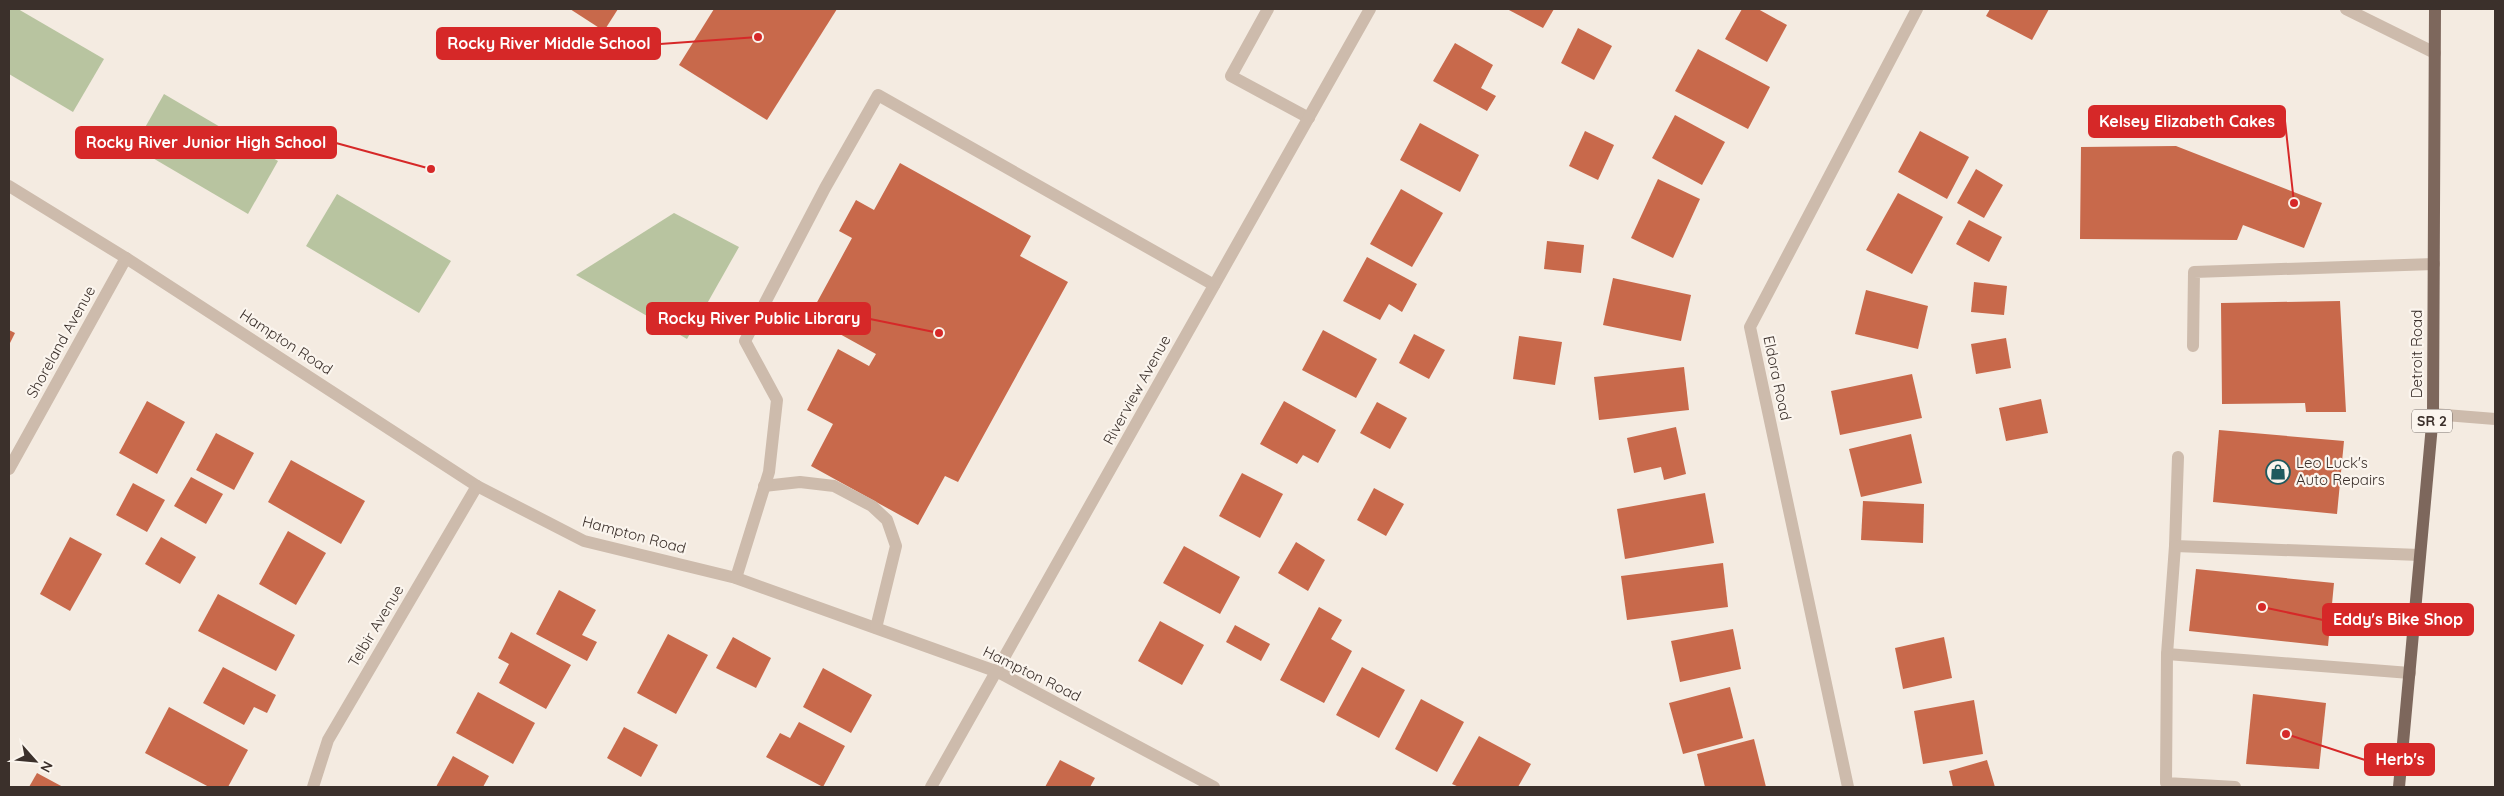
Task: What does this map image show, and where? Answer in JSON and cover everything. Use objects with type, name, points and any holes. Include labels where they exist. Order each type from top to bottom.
[{"type":"main road","name":"Detroit Road","points":[[2399,787],[2433,414],[2435,9]]},
{"type":"street","points":[[1268,9],[1231,76],[1309,118]]},
{"type":"street","name":"Riverview Avenue","points":[[931,787],[998,672],[1370,9]]},
{"type":"street","name":"Eldora Road","points":[[1848,787],[1750,327],[1917,9]]},
{"type":"street","points":[[2346,9],[2435,53]]},
{"type":"street","points":[[736,578],[769,472],[777,400],[744,340],[825,188],[878,95],[1214,285]]},
{"type":"street","name":"Hampton Road","points":[[9,186],[126,258],[478,486],[584,541],[736,578],[998,672],[1214,787]]},
{"type":"street","name":"Shoreland Avenue","points":[[9,469],[126,258]]},
{"type":"street","points":[[2193,346],[2194,272],[2434,264]]},
{"type":"street","points":[[2433,414],[2495,419]]},
{"type":"street","points":[[2178,457],[2175,546],[2167,654],[2166,783],[2235,787]]},
{"type":"street","points":[[764,486],[800,482],[834,486],[872,506],[887,520],[896,546],[876,628]]},
{"type":"street","name":"Telbir Avenue","points":[[313,787],[328,740],[478,486]]},
{"type":"street","points":[[2175,546],[2420,555]]},
{"type":"street","points":[[2167,654],[2410,673]]},
{"type":"green space","points":[[9,9],[18,9],[104,59],[73,112],[9,74]]},
{"type":"green space","points":[[164,94],[278,161],[248,214],[134,147]]},
{"type":"green space","points":[[337,194],[451,261],[419,313],[306,246]]},
{"type":"green space","points":[[674,213],[739,247],[687,339],[576,275]]},
{"type":"building","points":[[570,9],[618,9],[604,31]]},
{"type":"building","points":[[714,9],[837,9],[767,120],[679,65]]},
{"type":"building","points":[[1507,9],[1554,9],[1543,28]]},
{"type":"building","points":[[1742,9],[1758,9],[1787,25],[1767,62],[1725,39]]},
{"type":"building","points":[[1990,9],[2049,9],[2032,40],[1986,16]]},
{"type":"building","points":[[1578,28],[1612,46],[1594,80],[1561,63]]},
{"type":"building","points":[[1455,43],[1493,65],[1481,88],[1496,96],[1487,111],[1433,81]]},
{"type":"building","points":[[1698,49],[1770,87],[1748,129],[1675,91]]},
{"type":"building","points":[[1675,115],[1725,142],[1702,185],[1652,158]]},
{"type":"building","points":[[1420,123],[1479,155],[1460,192],[1400,160]]},
{"type":"building","points":[[1585,131],[1614,145],[1598,180],[1569,166]]},
{"type":"building","points":[[1920,131],[1969,157],[1947,199],[1898,172]]},
{"type":"building","points":[[2176,146],[2322,203],[2304,248],[2243,225],[2237,240],[2080,239],[2081,147]]},
{"type":"building","points":[[900,163],[1031,236],[1020,256],[1068,282],[958,482],[945,476],[918,525],[811,466],[833,424],[807,410],[838,349],[869,366],[876,354],[809,317],[852,238],[839,231],[856,200],[874,210]]},
{"type":"building","points":[[1976,169],[2003,185],[1984,218],[1957,203]]},
{"type":"building","points":[[1658,179],[1700,199],[1673,258],[1631,238]]},
{"type":"building","points":[[1401,189],[1443,213],[1412,267],[1370,244]]},
{"type":"building","points":[[1898,193],[1943,217],[1912,274],[1866,250]]},
{"type":"building","points":[[1969,220],[2002,237],[1989,262],[1956,244]]},
{"type":"building","points":[[1547,241],[1584,245],[1581,273],[1544,269]]},
{"type":"building","points":[[1367,257],[1417,284],[1402,312],[1389,304],[1380,320],[1343,301]]},
{"type":"building","points":[[1613,278],[1691,295],[1681,341],[1603,325]]},
{"type":"building","points":[[1974,282],[2007,286],[2004,315],[1971,312]]},
{"type":"building","points":[[1866,290],[1928,306],[1918,349],[1855,334]]},
{"type":"building","points":[[2340,301],[2346,412],[2306,412],[2305,403],[2222,404],[2221,303]]},
{"type":"building","points":[[9,330],[15,333],[9,345]]},
{"type":"building","points":[[1323,330],[1377,359],[1356,398],[1302,370]]},
{"type":"building","points":[[1414,334],[1445,350],[1429,379],[1399,363]]},
{"type":"building","points":[[1519,336],[1562,342],[1555,385],[1513,379]]},
{"type":"building","points":[[2006,338],[2011,368],[1976,374],[1971,344]]},
{"type":"building","points":[[1684,367],[1689,410],[1599,420],[1594,377]]},
{"type":"building","points":[[1912,374],[1922,418],[1840,435],[1831,391]]},
{"type":"building","points":[[2041,399],[2048,433],[2006,441],[1999,408]]},
{"type":"building","points":[[147,401],[185,422],[157,474],[119,453]]},
{"type":"building","points":[[1284,401],[1336,430],[1318,463],[1303,455],[1297,464],[1260,444]]},
{"type":"building","points":[[1377,402],[1407,418],[1390,449],[1360,433]]},
{"type":"building","points":[[1676,427],[1686,474],[1664,480],[1661,467],[1634,473],[1627,438]]},
{"type":"building","name":"Leo Luck's Auto Repairs","points":[[2219,430],[2344,441],[2337,514],[2213,502]]},
{"type":"building","points":[[216,433],[254,453],[234,490],[196,470]]},
{"type":"building","points":[[1911,434],[1922,483],[1861,497],[1849,449]]},
{"type":"building","points":[[291,460],[365,501],[341,544],[268,502]]},
{"type":"building","points":[[1242,473],[1283,494],[1260,538],[1219,516]]},
{"type":"building","points":[[191,477],[223,494],[206,524],[174,506]]},
{"type":"building","points":[[133,483],[165,500],[147,532],[116,515]]},
{"type":"building","points":[[1374,488],[1404,504],[1386,536],[1357,520]]},
{"type":"building","points":[[1705,493],[1714,543],[1625,559],[1617,509]]},
{"type":"building","points":[[1863,501],[1924,504],[1923,543],[1861,540]]},
{"type":"building","points":[[288,531],[326,553],[296,605],[259,584]]},
{"type":"building","points":[[70,537],[102,554],[70,611],[40,594]]},
{"type":"building","points":[[161,537],[196,557],[180,584],[145,564]]},
{"type":"building","points":[[1296,542],[1325,560],[1308,591],[1278,573]]},
{"type":"building","points":[[1184,546],[1240,577],[1220,614],[1163,583]]},
{"type":"building","points":[[1723,563],[1728,607],[1627,620],[1621,576]]},
{"type":"building","points":[[2196,569],[2334,583],[2328,646],[2189,631]]},
{"type":"building","points":[[559,590],[596,610],[582,635],[597,642],[587,661],[536,634]]},
{"type":"building","points":[[218,594],[295,635],[276,671],[198,631]]},
{"type":"building","points":[[1319,607],[1342,620],[1331,639],[1352,651],[1324,703],[1280,680]]},
{"type":"building","points":[[1160,621],[1204,645],[1182,685],[1138,661]]},
{"type":"building","points":[[1235,625],[1270,644],[1261,661],[1226,642]]},
{"type":"building","points":[[1733,629],[1741,669],[1680,682],[1671,641]]},
{"type":"building","points":[[511,632],[571,665],[546,709],[499,683],[509,664],[498,658]]},
{"type":"building","points":[[668,634],[708,655],[676,714],[637,693]]},
{"type":"building","points":[[733,637],[771,658],[756,688],[716,668]]},
{"type":"building","points":[[1944,637],[1952,678],[1903,689],[1895,648]]},
{"type":"building","points":[[223,667],[276,695],[267,713],[254,707],[244,725],[203,703]]},
{"type":"building","points":[[1362,667],[1405,690],[1379,738],[1336,715]]},
{"type":"building","points":[[823,668],[872,695],[851,733],[803,707]]},
{"type":"building","points":[[1730,687],[1743,738],[1683,754],[1669,703]]},
{"type":"building","points":[[478,692],[535,723],[513,764],[456,733]]},
{"type":"building","points":[[2253,694],[2326,703],[2319,769],[2246,764]]},
{"type":"building","points":[[1421,699],[1464,722],[1437,772],[1395,749]]},
{"type":"building","points":[[1974,700],[1983,754],[1923,764],[1914,711]]},
{"type":"building","points":[[169,707],[248,750],[228,787],[209,787],[145,753]]},
{"type":"building","points":[[799,722],[845,746],[823,787],[766,757],[780,733],[790,738]]},
{"type":"building","points":[[624,727],[658,745],[641,777],[607,758]]},
{"type":"building","points":[[1479,736],[1531,764],[1518,787],[1459,787],[1452,784]]},
{"type":"building","points":[[1754,739],[1766,787],[1705,787],[1697,754]]},
{"type":"building","points":[[453,756],[489,776],[483,787],[436,787]]},
{"type":"building","points":[[1060,760],[1095,778],[1090,787],[1045,787]]},
{"type":"building","points":[[1987,760],[1995,787],[1953,787],[1949,771]]},
{"type":"building","points":[[37,773],[63,787],[29,787]]},
{"type":"place","name":"Rocky River Middle School","points":[[758,37]]},
{"type":"place","name":"Rocky River Junior High School","points":[[431,169]]},
{"type":"place","name":"Kelsey Elizabeth Cakes","points":[[2294,203]]},
{"type":"place","name":"Rocky River Public Library","points":[[939,333]]},
{"type":"place","name":"Leo Luck's Auto Repairs","points":[[2278,472]]},
{"type":"place","name":"Eddy's Bike Shop","points":[[2262,607]]},
{"type":"place","name":"Herb's","points":[[2286,734]]}]
